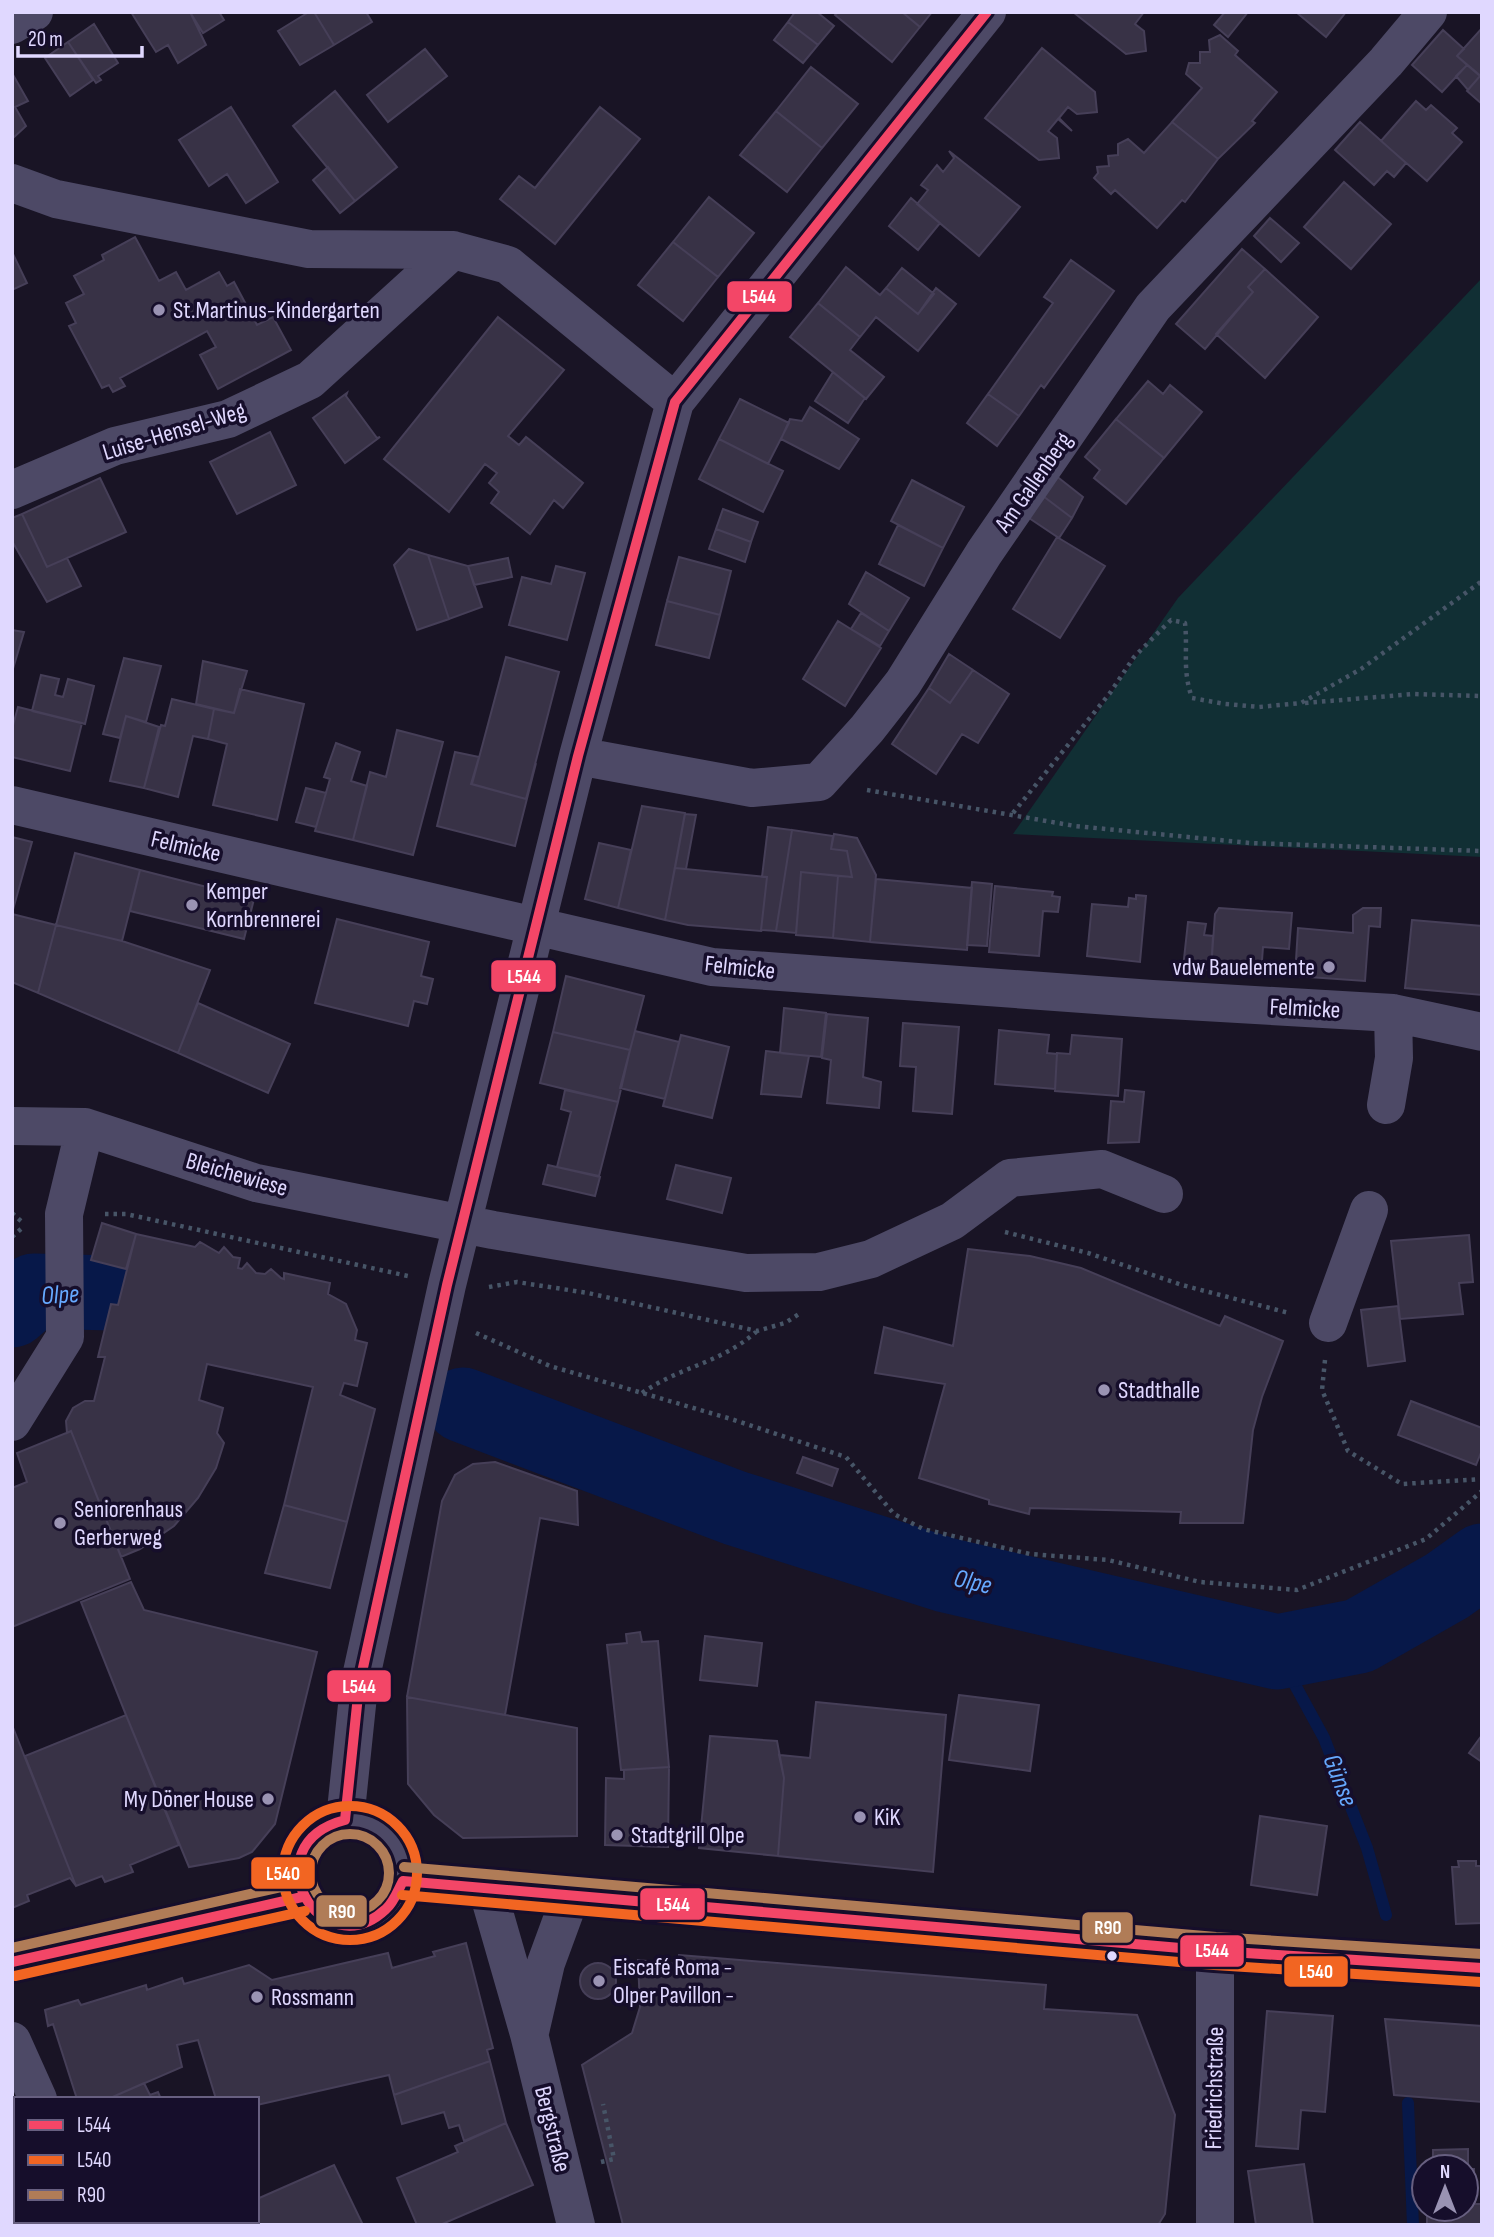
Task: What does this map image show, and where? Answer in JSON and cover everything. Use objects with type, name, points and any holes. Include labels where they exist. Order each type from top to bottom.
[{"type":"street","points":[[12,26],[34,12]]},
{"type":"street","points":[[345,1820],[359,1686],[444,1301],[578,756],[675,402],[987,12]]},
{"type":"street","name":"Am Gallenberg","points":[[578,756],[752,788],[819,782],[903,683],[984,553],[1153,307],[1386,62],[1428,12]]},
{"type":"street","points":[[12,183],[56,199],[309,248],[453,250],[508,264],[675,402]]},
{"type":"street","name":"Luise-Hensel-Weg","points":[[12,489],[115,446],[228,419],[310,380],[453,250]]},
{"type":"street","name":"Felmicke","points":[[12,805],[712,967],[1152,999],[1393,1013],[1482,1032]]},
{"type":"street","points":[[1386,1105],[1394,1058],[1393,1013]]},
{"type":"street","name":"Bleichewiese","points":[[12,1126],[85,1127],[256,1182],[463,1225],[746,1273],[819,1272],[871,1259],[952,1221],[1010,1178],[1102,1169],[1164,1194]]},
{"type":"street","points":[[12,1422],[65,1337],[64,1214],[85,1127]]},
{"type":"street","points":[[1328,1323],[1369,1210]]},
{"type":"street","points":[[345,1820],[364,1822],[383,1831],[396,1845],[403,1862],[403,1881],[396,1901],[383,1915],[353,1926],[323,1918],[315,1913],[302,1897],[297,1879],[298,1860],[306,1843],[331,1823],[345,1820]]},
{"type":"street","points":[[403,1881],[1215,1951],[1482,1968]]},
{"type":"street","name":"Bergstraße","points":[[487,1888],[529,2034],[576,2225]]},
{"type":"street","name":"Bergstraße","points":[[529,2034],[546,1963],[572,1895]]},
{"type":"street","points":[[12,1962],[302,1897]]},
{"type":"street","name":"Friedrichstraße","points":[[1215,1951],[1215,2225]]},
{"type":"street","points":[[12,2041],[37,2097]]},
{"type":"path","points":[[1301,703],[1361,669],[1482,581]]},
{"type":"path","points":[[1013,813],[1110,693],[1134,657],[1171,620],[1185,623],[1187,646],[1184,673],[1192,698],[1259,706],[1414,694],[1482,696]]},
{"type":"path","points":[[922,798],[969,809],[1013,813],[1075,826],[1250,842],[1482,851]]},
{"type":"path","points":[[12,1213],[25,1225],[12,1237]]},
{"type":"path","points":[[64,1214],[126,1214],[405,1275]]},
{"type":"path","points":[[996,1231],[1020,1234],[1065,1246],[1182,1285],[1328,1323],[1322,1390],[1348,1451],[1402,1484],[1482,1479]]},
{"type":"path","points":[[444,1301],[479,1289],[517,1282],[588,1293],[757,1331]]},
{"type":"path","points":[[444,1301],[550,1366],[846,1457],[894,1514],[923,1529],[1030,1555],[1108,1560],[1200,1581],[1297,1590],[1426,1539],[1482,1491]]},
{"type":"path","points":[[642,1394],[663,1378],[736,1350],[757,1331],[785,1323],[807,1308]]},
{"type":"path","points":[[603,2104],[614,2159],[607,2161]]},
{"type":"green space","points":[[1482,278],[1482,857],[1013,834],[1178,598]]},
{"type":"building","points":[[131,12],[190,12],[206,45],[178,63],[168,45],[156,52]]},
{"type":"building","points":[[190,12],[219,12],[224,20],[203,33]]},
{"type":"building","points":[[309,12],[314,12],[334,45],[300,65],[278,31]]},
{"type":"building","points":[[314,12],[366,12],[372,22],[334,45]]},
{"type":"building","points":[[795,12],[817,12],[834,26],[818,45],[788,22]]},
{"type":"building","points":[[838,12],[902,12],[920,27],[892,62],[835,15]]},
{"type":"building","points":[[902,12],[932,12],[920,27]]},
{"type":"building","points":[[1073,12],[1144,12],[1135,24],[1144,31],[1146,51],[1126,54]]},
{"type":"building","points":[[1225,12],[1248,12],[1228,37],[1214,25]]},
{"type":"building","points":[[1296,12],[1346,12],[1326,37]]},
{"type":"building","points":[[788,22],[818,45],[803,63],[774,40]]},
{"type":"building","points":[[94,24],[118,63],[98,76],[101,80],[96,83],[68,42]]},
{"type":"building","points":[[1482,28],[1482,77],[1457,56]]},
{"type":"building","points":[[1443,30],[1464,49],[1457,56],[1467,65],[1442,92],[1412,65]]},
{"type":"building","points":[[1220,35],[1238,51],[1235,55],[1277,92],[1252,121],[1255,123],[1218,159],[1172,122],[1202,88],[1186,74],[1189,63],[1200,63],[1200,52],[1210,52],[1209,40]]},
{"type":"building","points":[[68,42],[93,80],[70,96],[45,58]]},
{"type":"building","points":[[1042,48],[1095,92],[1097,112],[1077,114],[1068,107],[1059,118],[1072,131],[1058,119],[1048,131],[1057,138],[1059,158],[1039,160],[985,118]]},
{"type":"building","points":[[425,49],[447,76],[388,122],[367,95]]},
{"type":"building","points":[[1467,65],[1480,76],[1468,90],[1456,76]]},
{"type":"building","points":[[811,67],[858,104],[822,148],[776,111]]},
{"type":"building","points":[[12,73],[28,101],[15,107],[26,126],[12,139]]},
{"type":"building","points":[[1482,77],[1482,104],[1467,91]]},
{"type":"building","points":[[335,91],[397,167],[355,201],[293,126]]},
{"type":"building","points":[[1416,101],[1426,110],[1431,105],[1457,128],[1452,133],[1462,142],[1427,181],[1381,141]]},
{"type":"building","points":[[231,107],[278,182],[246,203],[227,174],[209,186],[179,140]]},
{"type":"building","points":[[600,107],[640,139],[555,244],[500,199],[519,176],[535,188]]},
{"type":"building","points":[[776,111],[822,148],[787,192],[740,155]]},
{"type":"building","points":[[1172,122],[1218,159],[1185,202],[1182,200],[1157,228],[1115,190],[1111,194],[1094,178],[1098,173],[1097,167],[1109,166],[1108,156],[1118,155],[1118,144],[1128,139],[1144,153]]},
{"type":"building","points":[[1360,122],[1406,163],[1394,177],[1387,171],[1374,185],[1335,150]]},
{"type":"building","points":[[949,151],[1020,207],[979,256],[917,204],[928,190],[921,185],[937,165],[943,172],[954,158]]},
{"type":"building","points":[[328,167],[355,201],[340,213],[313,180]]},
{"type":"building","points":[[1344,182],[1391,224],[1351,269],[1304,227]]},
{"type":"building","points":[[709,197],[754,233],[718,277],[673,242]]},
{"type":"building","points":[[911,198],[940,223],[918,250],[889,226]]},
{"type":"building","points":[[1270,218],[1299,243],[1281,262],[1254,236]]},
{"type":"building","name":"St.Martinus-Kindergarten","points":[[135,237],[159,281],[176,272],[186,290],[219,272],[227,286],[234,282],[257,325],[273,317],[291,350],[218,389],[200,355],[216,347],[207,331],[120,378],[125,386],[113,392],[109,385],[102,388],[69,326],[76,323],[66,303],[84,294],[74,276],[104,260],[102,255]]},
{"type":"building","points":[[673,242],[718,277],[683,321],[638,285]]},
{"type":"building","points":[[1242,249],[1265,269],[1248,287],[1253,292],[1205,349],[1176,324]]},
{"type":"building","points":[[12,252],[27,283],[12,290]]},
{"type":"building","points":[[1071,260],[1114,291],[1044,388],[1041,385],[1019,416],[988,394],[1053,303],[1044,297]]},
{"type":"building","points":[[846,267],[880,295],[886,288],[918,314],[936,288],[956,304],[918,351],[876,317],[860,337],[818,303]]},
{"type":"building","points":[[902,268],[934,294],[918,314],[886,288]]},
{"type":"building","points":[[1265,269],[1318,317],[1265,378],[1216,334],[1253,292],[1248,287]]},
{"type":"building","points":[[818,303],[860,337],[850,350],[884,377],[866,399],[790,337]]},
{"type":"building","points":[[498,317],[564,370],[508,436],[519,445],[526,437],[583,483],[563,508],[554,500],[530,534],[491,503],[499,492],[489,483],[497,473],[485,464],[449,512],[384,459]]},
{"type":"building","points":[[833,372],[865,398],[848,423],[815,401]]},
{"type":"building","points":[[1148,381],[1163,394],[1170,385],[1202,412],[1164,458],[1116,419]]},
{"type":"building","points":[[347,393],[346,396],[377,438],[380,437],[345,463],[313,418]]},
{"type":"building","points":[[988,394],[1019,416],[997,446],[967,423]]},
{"type":"building","points":[[740,399],[789,423],[768,464],[719,439]]},
{"type":"building","points":[[810,407],[859,439],[839,469],[781,439],[790,419],[802,421]]},
{"type":"building","points":[[1116,419],[1164,458],[1126,504],[1094,478],[1100,470],[1085,457]]},
{"type":"building","points":[[270,432],[296,485],[237,514],[210,462]]},
{"type":"building","points":[[719,439],[783,471],[763,512],[699,479]]},
{"type":"building","points":[[1055,475],[1083,497],[1072,518],[1043,496]]},
{"type":"building","points":[[100,478],[126,532],[47,567],[22,514]]},
{"type":"building","points":[[912,480],[964,507],[943,548],[891,521]]},
{"type":"building","points":[[1043,496],[1072,518],[1059,538],[1029,518]]},
{"type":"building","points":[[723,509],[758,522],[751,542],[716,529]]},
{"type":"building","points":[[22,514],[47,567],[67,558],[81,586],[47,602],[12,541],[12,518]]},
{"type":"building","points":[[898,525],[943,548],[924,586],[879,564]]},
{"type":"building","points":[[716,529],[751,542],[745,562],[709,549]]},
{"type":"building","points":[[1057,537],[1105,566],[1060,638],[1013,609]]},
{"type":"building","points":[[409,549],[428,555],[449,619],[417,630],[394,565]]},
{"type":"building","points":[[428,555],[468,566],[482,607],[449,619]]},
{"type":"building","points":[[679,557],[731,571],[720,615],[667,601]]},
{"type":"building","points":[[508,558],[512,577],[474,585],[468,566]]},
{"type":"building","points":[[556,566],[585,573],[567,640],[509,625],[522,577],[551,584]]},
{"type":"building","points":[[866,572],[909,598],[889,631],[849,604]]},
{"type":"building","points":[[667,601],[720,615],[709,658],[656,645]]},
{"type":"building","points":[[861,613],[889,631],[880,646],[851,629]]},
{"type":"building","points":[[838,621],[881,648],[845,706],[803,679]]},
{"type":"building","points":[[12,630],[24,632],[12,672]]},
{"type":"building","points":[[949,654],[973,670],[950,703],[929,688]]},
{"type":"building","points":[[506,657],[559,672],[526,799],[472,784]]},
{"type":"building","points":[[124,658],[161,666],[146,722],[126,716],[120,738],[103,734]]},
{"type":"building","points":[[203,661],[247,671],[234,713],[196,704]]},
{"type":"building","points":[[973,670],[1009,694],[978,743],[962,734],[936,774],[892,744],[929,688],[950,703]]},
{"type":"building","points":[[41,675],[59,679],[55,695],[63,697],[68,679],[94,686],[85,724],[32,711]]},
{"type":"building","points":[[240,689],[304,704],[277,820],[213,805],[227,744],[208,739],[214,709],[234,713]]},
{"type":"building","points":[[172,699],[214,709],[208,739],[193,736],[178,797],[144,788],[161,725],[165,726]]},
{"type":"building","points":[[18,707],[82,723],[70,771],[12,757],[12,729]]},
{"type":"building","points":[[126,716],[159,727],[144,788],[110,781]]},
{"type":"building","points":[[397,730],[443,742],[413,855],[353,840],[370,772],[386,777]]},
{"type":"building","points":[[336,743],[360,752],[351,781],[367,786],[353,840],[315,831],[330,779],[324,777]]},
{"type":"building","points":[[455,752],[479,757],[471,784],[526,799],[536,763],[515,846],[437,826]]},
{"type":"building","points":[[306,788],[326,793],[316,827],[296,822]]},
{"type":"building","points":[[642,806],[685,813],[665,920],[618,908]]},
{"type":"building","points":[[685,814],[696,815],[686,869],[675,868]]},
{"type":"building","points":[[768,827],[792,830],[776,931],[761,930],[767,877],[762,877]]},
{"type":"building","points":[[792,830],[833,836],[831,849],[847,851],[852,877],[801,872],[796,933],[776,931]]},
{"type":"building","points":[[834,834],[857,838],[876,875],[870,942],[833,938],[838,876],[852,877],[847,851],[831,849]]},
{"type":"building","points":[[12,837],[32,842],[12,913]]},
{"type":"building","points":[[599,843],[631,850],[618,908],[585,899]]},
{"type":"building","points":[[75,853],[140,870],[122,941],[56,925]]},
{"type":"building","points":[[675,868],[767,877],[761,931],[688,925],[665,920]]},
{"type":"building","name":"Kemper Kornbrennerei","points":[[140,870],[254,899],[244,939],[130,911]]},
{"type":"building","points":[[801,872],[838,876],[833,938],[796,935]]},
{"type":"building","points":[[876,879],[972,888],[967,950],[870,942]]},
{"type":"building","points":[[972,882],[992,884],[987,946],[967,945]]},
{"type":"building","points":[[995,886],[1053,892],[1052,896],[1060,897],[1058,912],[1043,911],[1039,956],[989,952]]},
{"type":"building","points":[[1136,895],[1146,896],[1140,962],[1087,956],[1092,904],[1128,907],[1129,898],[1136,899]]},
{"type":"building","points":[[1219,908],[1292,913],[1289,949],[1263,947],[1261,974],[1211,970],[1215,914]]},
{"type":"building","points":[[1363,908],[1381,908],[1380,927],[1369,926],[1365,981],[1295,976],[1298,928],[1353,933],[1353,915]]},
{"type":"building","points":[[12,914],[56,925],[38,993],[12,982]]},
{"type":"building","points":[[337,919],[429,942],[421,976],[433,979],[427,1004],[414,1001],[408,1026],[315,1003]]},
{"type":"building","points":[[1412,920],[1482,926],[1482,995],[1405,988]]},
{"type":"building","points":[[1188,922],[1206,924],[1204,935],[1213,936],[1211,970],[1183,968]]},
{"type":"building","points":[[56,925],[122,941],[210,970],[178,1053],[38,993]]},
{"type":"building","points":[[566,976],[644,996],[630,1050],[553,1032]]},
{"type":"building","points":[[198,1003],[290,1044],[268,1093],[178,1053]]},
{"type":"building","points":[[784,1008],[826,1013],[821,1057],[780,1053]]},
{"type":"building","points":[[827,1014],[868,1018],[863,1077],[881,1082],[879,1108],[827,1103],[831,1060],[822,1058]]},
{"type":"building","points":[[903,1023],[959,1027],[952,1114],[913,1111],[916,1067],[900,1066]]},
{"type":"building","points":[[999,1030],[1049,1035],[1047,1053],[1057,1054],[1055,1089],[995,1084]]},
{"type":"building","points":[[635,1031],[679,1042],[665,1099],[620,1088]]},
{"type":"building","points":[[553,1032],[630,1050],[618,1102],[540,1083]]},
{"type":"building","points":[[681,1035],[729,1047],[712,1118],[663,1106]]},
{"type":"building","points":[[1072,1035],[1122,1039],[1118,1096],[1055,1091],[1057,1053],[1070,1054]]},
{"type":"building","points":[[766,1051],[809,1056],[801,1097],[761,1094]]},
{"type":"building","points":[[565,1090],[618,1102],[599,1176],[557,1167],[571,1112],[561,1109]]},
{"type":"building","points":[[1125,1090],[1144,1092],[1139,1142],[1108,1143],[1111,1101],[1124,1102]]},
{"type":"building","points":[[548,1165],[600,1177],[595,1196],[543,1184]]},
{"type":"building","points":[[676,1165],[731,1178],[722,1213],[667,1199]]},
{"type":"building","points":[[102,1223],[136,1234],[126,1269],[91,1260]]},
{"type":"building","points":[[136,1234],[195,1247],[200,1242],[219,1253],[224,1247],[233,1257],[240,1258],[238,1268],[242,1269],[247,1263],[256,1273],[265,1274],[271,1269],[284,1279],[284,1273],[330,1283],[328,1294],[346,1304],[357,1330],[355,1340],[367,1343],[357,1386],[344,1383],[340,1395],[375,1409],[347,1522],[284,1505],[313,1387],[207,1364],[199,1400],[223,1408],[217,1433],[224,1443],[216,1468],[198,1498],[174,1526],[140,1549],[121,1557],[71,1431],[67,1433],[66,1421],[73,1408],[85,1401],[94,1401],[105,1357],[98,1357],[111,1304],[118,1305]]},
{"type":"building","points":[[1469,1235],[1473,1282],[1459,1283],[1463,1314],[1400,1319],[1391,1241]]},
{"type":"building","name":"Stadthalle","points":[[968,1249],[1030,1256],[1081,1268],[1220,1326],[1225,1316],[1283,1341],[1253,1430],[1243,1523],[1180,1523],[1181,1512],[1030,1508],[1029,1514],[989,1504],[989,1500],[919,1478],[945,1384],[875,1373],[884,1327],[953,1346]]},
{"type":"building","points":[[1398,1306],[1405,1361],[1368,1366],[1361,1310]]},
{"type":"building","points":[[1411,1401],[1482,1428],[1482,1450],[1476,1465],[1398,1435]]},
{"type":"building","name":"Seniorenhaus Gerberweg","points":[[71,1431],[130,1579],[12,1627],[12,1488],[27,1482],[17,1453]]},
{"type":"building","points":[[803,1457],[838,1469],[832,1486],[797,1473]]},
{"type":"building","points":[[495,1462],[577,1491],[578,1525],[540,1518],[505,1715],[407,1697],[442,1501],[455,1475],[473,1464]]},
{"type":"building","points":[[284,1505],[347,1522],[330,1588],[265,1573]]},
{"type":"building","points":[[131,1582],[144,1610],[317,1652],[275,1824],[252,1852],[239,1858],[189,1867],[81,1602]]},
{"type":"building","points":[[640,1632],[642,1642],[658,1641],[669,1767],[621,1770],[607,1645],[627,1643],[626,1634]]},
{"type":"building","points":[[705,1636],[762,1643],[757,1686],[700,1680]]},
{"type":"building","points":[[959,1695],[1039,1705],[1030,1771],[949,1760]]},
{"type":"building","points":[[407,1697],[577,1728],[577,1836],[463,1838],[434,1815],[408,1784]]},
{"type":"building","name":"KiK","points":[[816,1702],[946,1715],[933,1872],[778,1856],[784,1778],[779,1755],[810,1758]]},
{"type":"building","points":[[126,1715],[179,1845],[130,1865],[133,1872],[105,1882],[102,1876],[76,1886],[25,1756]]},
{"type":"building","points":[[12,1725],[76,1886],[70,1878],[27,1895],[29,1901],[12,1908]]},
{"type":"building","points":[[1482,1735],[1482,1762],[1469,1753]]},
{"type":"building","points":[[710,1736],[777,1741],[784,1778],[778,1856],[699,1848]]},
{"type":"building","points":[[669,1767],[668,1847],[605,1845],[606,1778],[624,1779],[624,1770]]},
{"type":"building","points":[[1260,1816],[1327,1826],[1317,1895],[1251,1885]]},
{"type":"building","points":[[1458,1861],[1476,1861],[1476,1866],[1482,1866],[1482,1923],[1456,1924],[1452,1867],[1459,1867]]},
{"type":"building","points":[[466,1943],[493,2048],[487,2050],[490,2061],[394,2095],[389,2075],[259,2105],[259,2097],[215,2097],[198,2040],[177,2045],[182,2067],[113,2097],[76,2097],[53,2024],[48,2026],[45,2010],[78,2000],[81,2005],[146,1985],[147,1990],[182,1978],[184,1984],[249,1965],[272,1980],[388,1953],[392,1968],[435,1956],[433,1952]]},
{"type":"building","points":[[679,1955],[1046,1985],[1044,2009],[1137,2015],[1175,2115],[1165,2214],[1158,2225],[623,2225],[582,2065],[632,2033],[640,2007],[638,1960],[678,1964]]},
{"type":"building","name":"Eiscafé Roma - Olper Pavillon -","points":[[598,1963],[611,1968],[616,1981],[611,1994],[598,1999],[585,1994],[580,1981],[585,1968]]},
{"type":"building","points":[[1267,2011],[1333,2016],[1325,2112],[1301,2110],[1298,2149],[1256,2146]]},
{"type":"building","points":[[1385,2019],[1482,2026],[1482,2102],[1394,2095]]},
{"type":"building","points":[[490,2061],[506,2123],[464,2141],[459,2125],[449,2128],[444,2112],[402,2124],[394,2095]]},
{"type":"building","points":[[144,2083],[150,2095],[158,2092],[160,2097],[112,2097]]},
{"type":"building","points":[[506,2123],[533,2185],[440,2225],[417,2225],[397,2178],[458,2152],[455,2146]]},
{"type":"building","points":[[1468,2149],[1468,2153],[1433,2153],[1433,2150]]},
{"type":"building","points":[[1304,2164],[1313,2225],[1256,2225],[1248,2171]]},
{"type":"building","points":[[334,2165],[363,2225],[256,2225],[259,2223],[259,2198]]},
{"type":"building","points":[[14,2167],[14,2223],[44,2225],[12,2225]]},
{"type":"building","points":[[1482,2204],[1482,2225],[1427,2225],[1480,2223]]},
{"type":"building","points":[[131,2223],[190,2225],[132,2225]]},
{"type":"waterway","name":"Olpe","points":[[12,1310],[34,1291],[112,1293]]},
{"type":"waterway","name":"Olpe","points":[[463,1405],[735,1508],[946,1575],[1277,1652],[1359,1636],[1447,1586],[1482,1561]]},
{"type":"waterway","name":"Günse","points":[[1277,1652],[1324,1738],[1367,1848],[1386,1915]]},
{"type":"waterway","name":"Günse","points":[[1408,2103],[1413,2225]]},
{"type":"transit line","name":"L544","points":[[403,1881],[386,1909],[362,1924],[339,1924],[319,1914],[305,1897],[299,1875],[302,1853],[317,1834],[345,1820],[359,1686],[447,1285],[578,756],[675,402],[987,12]]},
{"type":"transit line","name":"L540","points":[[350,1806],[376,1811],[397,1826],[412,1847],[417,1873],[412,1899],[397,1920],[376,1935],[350,1940],[324,1935],[303,1920],[288,1899],[283,1873],[288,1847],[303,1826],[324,1811],[350,1806]]},
{"type":"transit line","name":"R90","points":[[350,1834],[365,1837],[382,1851],[389,1873],[386,1888],[372,1905],[350,1912],[335,1909],[318,1895],[311,1873],[314,1858],[328,1841],[350,1834]]},
{"type":"transit line","name":"R90","points":[[404,1867],[1216,1937],[1482,1954]]},
{"type":"transit line","name":"L544","points":[[403,1881],[1215,1951],[1482,1968]]},
{"type":"transit line","name":"R90","points":[[12,1948],[299,1883]]},
{"type":"transit line","name":"L540","points":[[402,1895],[1214,1965],[1481,1982]]},
{"type":"transit line","name":"L544","points":[[12,1962],[302,1897]]},
{"type":"transit line","name":"L540","points":[[15,1976],[305,1911]]},
{"type":"place","name":"St.Martinus-Kindergarten","points":[[159,310]]},
{"type":"place","name":"Kemper Kornbrennerei","points":[[192,905]]},
{"type":"place","name":"vdw Bauelemente","points":[[1329,967]]},
{"type":"place","name":"Stadthalle","points":[[1104,1390]]},
{"type":"place","name":"Seniorenhaus Gerberweg","points":[[60,1523]]},
{"type":"place","name":"My Döner House","points":[[268,1799]]},
{"type":"place","name":"KiK","points":[[860,1817]]},
{"type":"place","name":"Stadtgrill Olpe","points":[[617,1835]]},
{"type":"place","name":"Eiscafé Roma - Olper Pavillon -","points":[[599,1981]]},
{"type":"place","name":"Rossmann","points":[[257,1997]]}]
